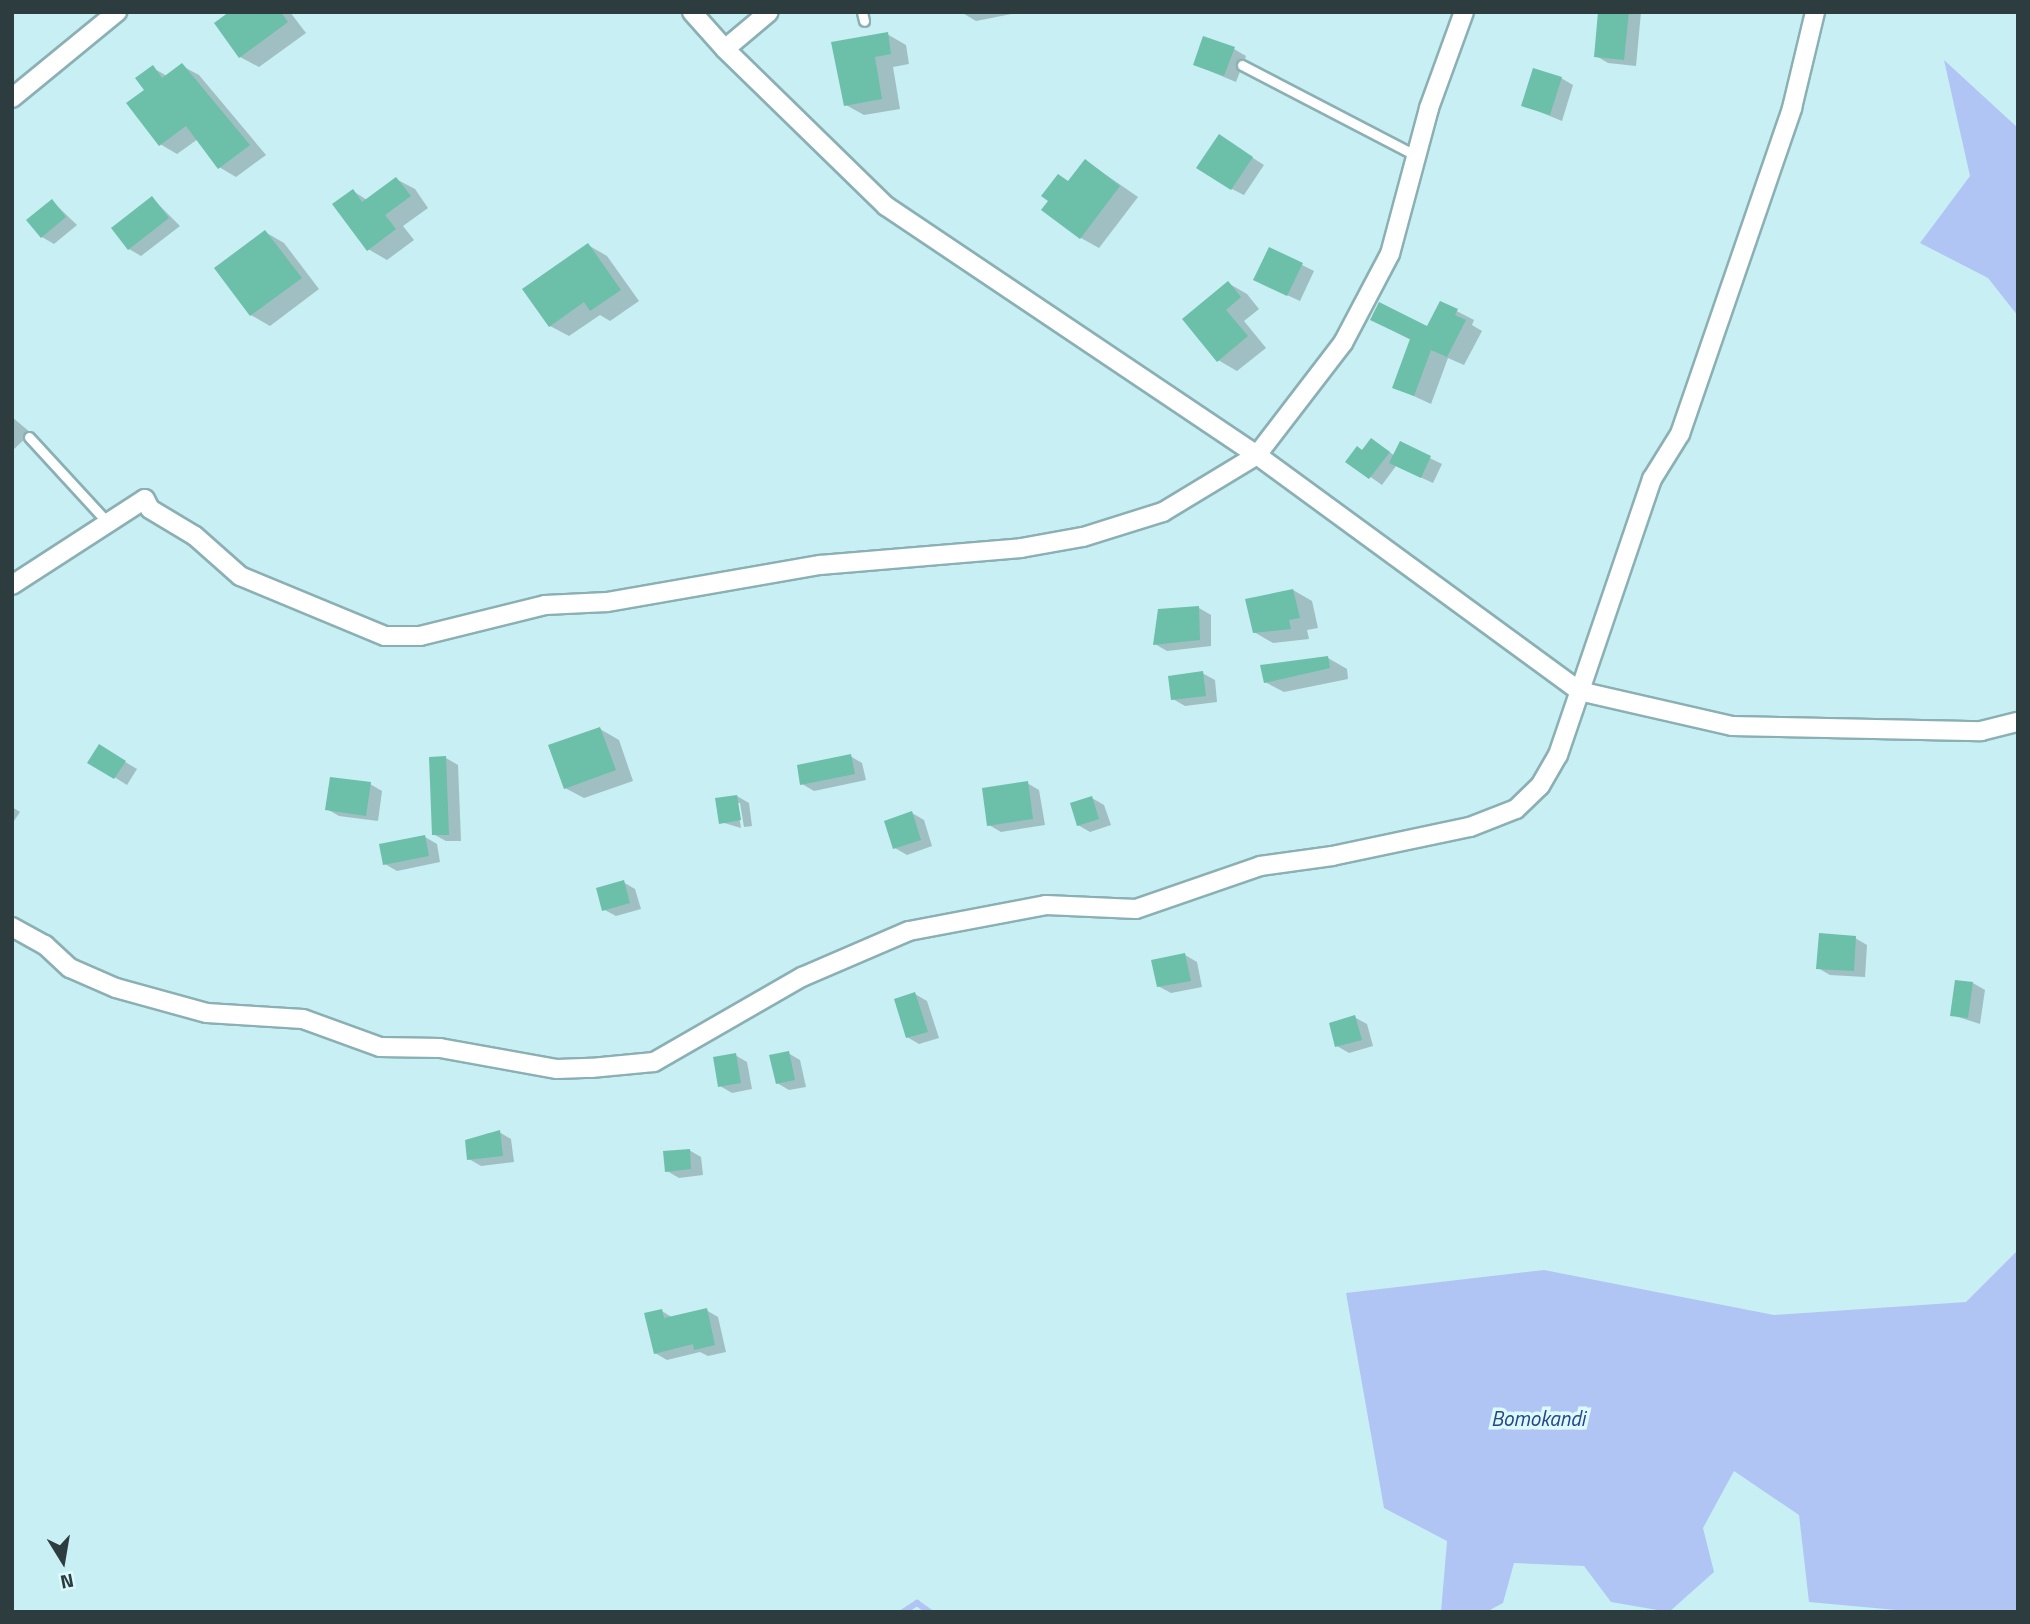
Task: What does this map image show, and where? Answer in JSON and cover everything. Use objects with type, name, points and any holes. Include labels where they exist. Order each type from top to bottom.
[{"type":"street","points":[[12,98],[117,12]]},
{"type":"street","points":[[692,12],[725,49],[886,206],[1257,454],[1578,691],[1732,726],[1981,731],[2018,722]]},
{"type":"street","points":[[725,49],[769,12]]},
{"type":"street","points":[[12,585],[110,525],[145,499],[150,509],[195,536],[240,576],[385,636],[420,636],[545,605],[607,602],[820,565],[966,555],[1083,537],[1163,512],[1257,454],[1322,373],[1366,301],[1390,254],[1419,157],[1429,108],[1464,12]]},
{"type":"street","points":[[12,927],[45,945],[70,968],[116,989],[207,1013],[303,1019],[380,1047],[473,1051],[557,1069],[653,1062],[802,977],[909,931],[1046,905],[1136,909],[1259,866],[1332,856],[1470,827],[1516,809],[1541,786],[1558,755],[1578,691],[1611,610],[1634,527],[1652,479],[1680,434],[1740,253],[1756,222],[1792,108],[1815,12]]},
{"type":"lane","points":[[1242,65],[1419,157]]},
{"type":"lane","points":[[29,437],[110,525]]},
{"type":"water","points":[[1944,60],[2018,128],[2018,316],[1988,278],[1920,243],[1970,176]]},
{"type":"water","name":"Bomokandi","points":[[2018,1250],[2018,1612],[1918,1612],[1809,1602],[1799,1515],[1734,1471],[1703,1528],[1714,1572],[1669,1612],[1611,1602],[1584,1566],[1514,1563],[1503,1603],[1486,1612],[1441,1612],[1447,1541],[1384,1508],[1346,1293],[1544,1270],[1774,1315],[1966,1302]]},
{"type":"building","points":[[229,12],[281,12],[288,22],[239,58],[214,23]]},
{"type":"building","points":[[1598,12],[1629,12],[1624,60],[1594,57]]},
{"type":"building","points":[[888,32],[891,54],[875,57],[882,99],[844,106],[831,42]]},
{"type":"building","points":[[1203,36],[1235,47],[1224,76],[1193,65]]},
{"type":"building","points":[[182,63],[250,145],[218,169],[186,126],[159,146],[126,103],[144,90],[135,78],[153,65],[162,78]]},
{"type":"building","points":[[1533,68],[1562,77],[1550,115],[1521,106]]},
{"type":"building","points":[[1219,134],[1253,157],[1231,190],[1196,168]]},
{"type":"building","points":[[1085,159],[1120,186],[1080,239],[1041,210],[1048,201],[1041,196],[1058,174],[1068,181]]},
{"type":"building","points":[[396,177],[411,196],[385,215],[396,229],[367,251],[332,204],[353,189],[362,202]]},
{"type":"building","points":[[152,196],[169,218],[128,250],[111,228]]},
{"type":"building","points":[[52,199],[66,217],[41,238],[26,220]]},
{"type":"building","points":[[265,230],[302,278],[250,316],[214,268]]},
{"type":"building","points":[[588,243],[621,290],[590,311],[584,302],[549,327],[522,289]]},
{"type":"building","points":[[1269,247],[1303,263],[1287,296],[1253,280]]},
{"type":"building","points":[[1228,281],[1241,297],[1226,310],[1248,336],[1217,362],[1182,319]]},
{"type":"building","points":[[1440,301],[1458,309],[1455,315],[1466,320],[1447,357],[1431,350],[1414,396],[1392,388],[1410,339],[1370,320],[1379,302],[1427,326]]},
{"type":"building","points":[[1371,438],[1390,452],[1369,479],[1345,462],[1357,446],[1362,450]]},
{"type":"building","points":[[1400,441],[1431,456],[1421,478],[1389,463]]},
{"type":"building","points":[[1293,589],[1300,618],[1289,620],[1291,629],[1253,633],[1245,599]]},
{"type":"building","points":[[1199,606],[1200,640],[1153,645],[1158,609]]},
{"type":"building","points":[[1328,656],[1330,668],[1264,683],[1260,665]]},
{"type":"building","points":[[1203,671],[1206,696],[1171,700],[1168,676]]},
{"type":"building","points":[[600,727],[616,770],[564,789],[548,745]]},
{"type":"building","points":[[99,744],[126,761],[114,779],[87,763]]},
{"type":"building","points":[[851,754],[855,774],[800,785],[797,765]]},
{"type":"building","points":[[446,756],[449,835],[432,835],[429,757]]},
{"type":"building","points":[[330,777],[371,782],[366,816],[325,810]]},
{"type":"building","points":[[1028,781],[1033,819],[987,826],[982,788]]},
{"type":"building","points":[[737,795],[741,820],[719,824],[715,798]]},
{"type":"building","points":[[1092,796],[1099,819],[1077,826],[1070,803]]},
{"type":"building","points":[[912,811],[921,840],[893,849],[884,821]]},
{"type":"building","points":[[425,835],[429,856],[383,865],[379,844]]},
{"type":"building","points":[[624,880],[630,903],[602,911],[596,888]]},
{"type":"building","points":[[1819,933],[1856,936],[1854,971],[1816,969]]},
{"type":"building","points":[[1185,953],[1191,981],[1157,987],[1151,960]]},
{"type":"building","points":[[1955,980],[1973,982],[1968,1018],[1950,1016]]},
{"type":"building","points":[[915,992],[928,1032],[906,1038],[894,999]]},
{"type":"building","points":[[1355,1015],[1362,1040],[1335,1047],[1329,1023]]},
{"type":"building","points":[[789,1051],[795,1080],[776,1084],[769,1055]]},
{"type":"building","points":[[736,1053],[741,1083],[718,1087],[713,1057]]},
{"type":"building","points":[[500,1130],[503,1156],[467,1160],[465,1140]]},
{"type":"building","points":[[690,1149],[691,1169],[665,1172],[663,1151]]},
{"type":"building","points":[[707,1308],[715,1345],[694,1350],[693,1344],[654,1354],[644,1313],[662,1309],[664,1318]]},
{"type":"waterway","points":[[903,1612],[917,1603],[930,1612]]}]
